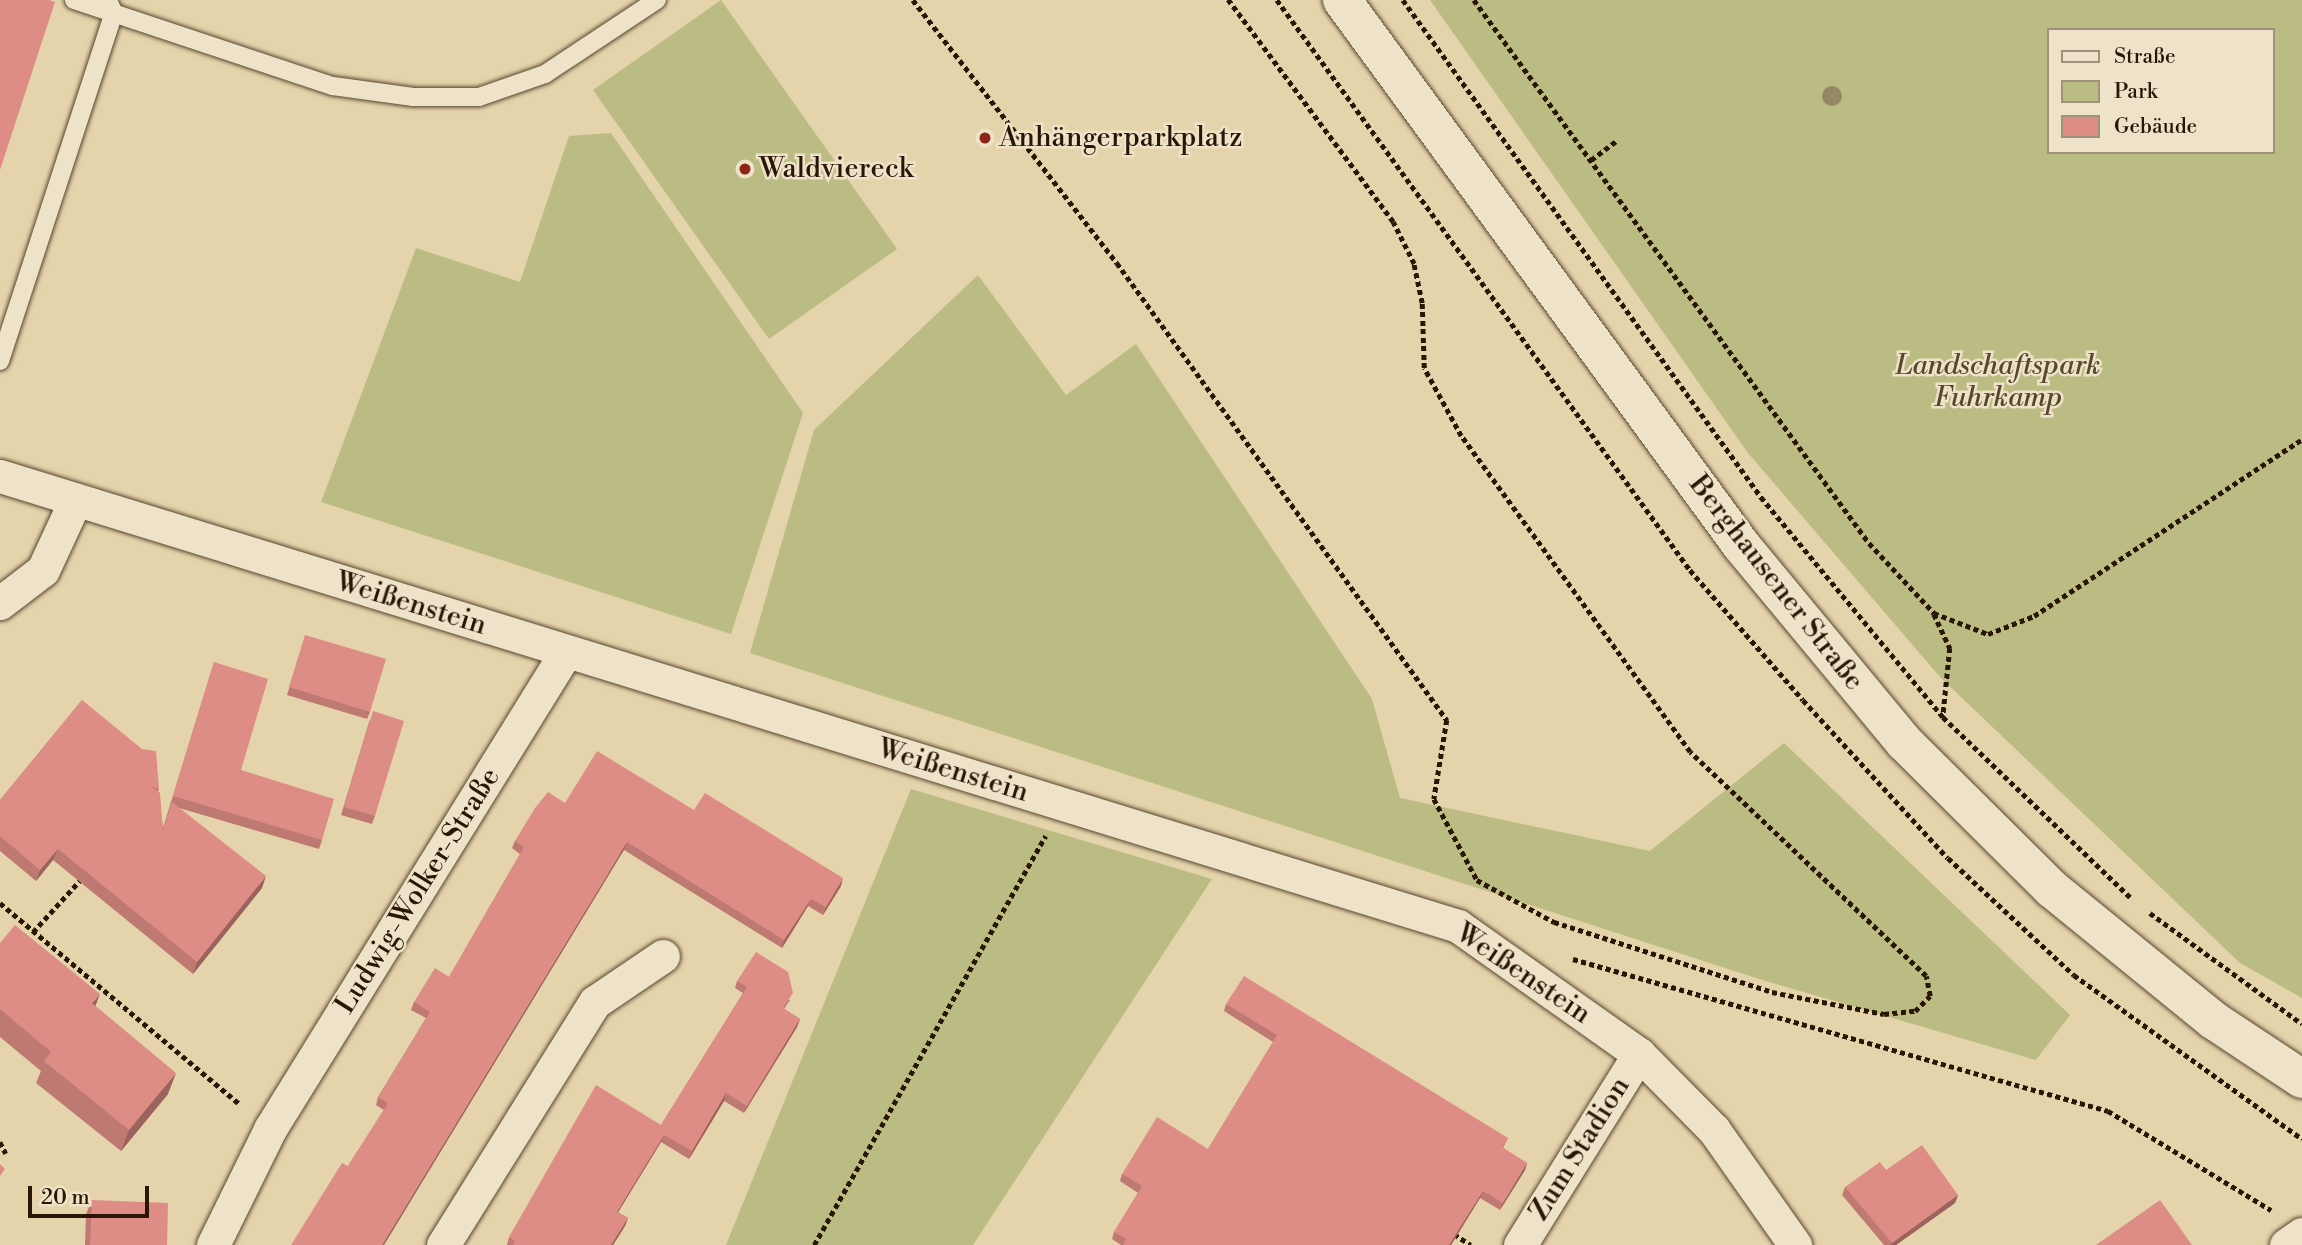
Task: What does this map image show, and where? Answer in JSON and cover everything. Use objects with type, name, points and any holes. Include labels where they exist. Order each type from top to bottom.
[{"type":"main road","name":"Berghausener Straße","points":[[1342,0],[1741,545],[1904,742],[2052,889],[2213,1020],[2302,1079]]},
{"type":"street","name":"Weißenstein","points":[[0,476],[1458,926],[1639,1054],[1714,1130],[1796,1245]]},
{"type":"street","points":[[0,603],[43,570],[75,501]]},
{"type":"street","name":"Ludwig-Wolker-Straße","points":[[213,1245],[270,1129],[566,652]]},
{"type":"street","points":[[443,1245],[595,1002],[663,956]]},
{"type":"street","name":"Zum Stadion","points":[[1520,1245],[1639,1054]]},
{"type":"lane","points":[[74,0],[111,7],[332,86],[413,97],[479,97],[545,74],[657,0]]},
{"type":"lane","points":[[0,361],[111,7]]},
{"type":"path","points":[[913,0],[1117,263],[1447,720],[1434,799],[1477,880],[1554,922],[1772,992],[1884,1014],[1915,1011],[1930,996],[1926,976],[1690,752],[1449,418],[1424,368],[1422,303],[1414,264],[1393,222],[1228,0]]},
{"type":"path","points":[[1403,0],[1761,497],[1943,718],[2138,904],[2302,1024]]},
{"type":"path","points":[[1474,0],[1870,543],[1934,613],[1950,648],[1943,718]]},
{"type":"path","points":[[1591,160],[1616,141]]},
{"type":"path","points":[[1934,613],[1988,634],[2034,616],[2302,439]]},
{"type":"path","points":[[814,1245],[1063,805]]},
{"type":"path","points":[[33,932],[89,870]]},
{"type":"path","points":[[0,903],[270,1129]]},
{"type":"path","points":[[1564,957],[2108,1111],[2289,1231]]},
{"type":"path","points":[[0,1142],[6,1154]]},
{"type":"path","points":[[1448,1231],[1471,1245]]},
{"type":"green space","name":"Waldviereck","points":[[721,0],[897,249],[769,339],[593,90]]},
{"type":"green space","name":"Landschaftspark Fuhrkamp","points":[[1430,0],[2302,0],[2302,998],[2240,963],[1940,677],[1748,453]]},
{"type":"green space","points":[[611,133],[803,413],[731,634],[321,502],[416,248],[520,282],[569,136]]},
{"type":"green space","points":[[978,275],[1066,395],[1136,344],[1372,699],[1400,798],[1650,851],[1784,743],[2070,1015],[2036,1060],[1759,979],[750,653],[814,430]]},
{"type":"green space","points":[[911,789],[1212,879],[973,1245],[726,1245]]},
{"type":"building","points":[[0,0],[55,2],[0,170]]},
{"type":"building","points":[[305,635],[386,659],[370,712],[289,687]]},
{"type":"building","points":[[214,662],[268,679],[241,770],[334,799],[322,840],[173,796]]},
{"type":"building","points":[[82,700],[142,749],[156,751],[159,789],[152,787],[160,793],[163,830],[172,802],[266,876],[197,962],[58,849],[40,870],[0,836],[0,800]]},
{"type":"building","points":[[373,711],[404,721],[375,816],[344,807]]},
{"type":"building","points":[[597,751],[694,810],[705,793],[843,878],[826,907],[811,899],[784,940],[627,842],[382,1245],[291,1245],[342,1163],[348,1166],[388,1103],[378,1097],[430,1012],[414,1002],[435,968],[449,977],[524,847],[515,841],[535,808],[548,792],[565,803]]},
{"type":"building","points":[[15,925],[100,994],[92,1003],[176,1073],[129,1130],[44,1061],[51,1052],[0,1009],[0,943]]},
{"type":"building","points":[[756,952],[788,972],[793,993],[783,1008],[800,1019],[747,1106],[726,1093],[692,1151],[664,1135],[617,1212],[628,1218],[611,1245],[513,1245],[515,1241],[509,1237],[596,1085],[661,1125],[747,987],[737,981]]},
{"type":"building","points":[[1244,976],[1508,1138],[1502,1147],[1527,1163],[1503,1203],[1483,1191],[1449,1245],[1123,1245],[1126,1239],[1114,1232],[1142,1186],[1122,1174],[1157,1117],[1208,1149],[1277,1035],[1226,1004]]},
{"type":"building","points":[[1922,1145],[1958,1195],[1892,1243],[1845,1187],[1880,1162],[1886,1170]]},
{"type":"building","points":[[92,1200],[168,1203],[167,1245],[90,1245]]},
{"type":"building","points":[[2160,1200],[2192,1245],[2096,1245]]},
{"type":"place","name":"Anhängerparkplatz","points":[[985,138]]},
{"type":"place","name":"Waldviereck","points":[[745,169]]}]
